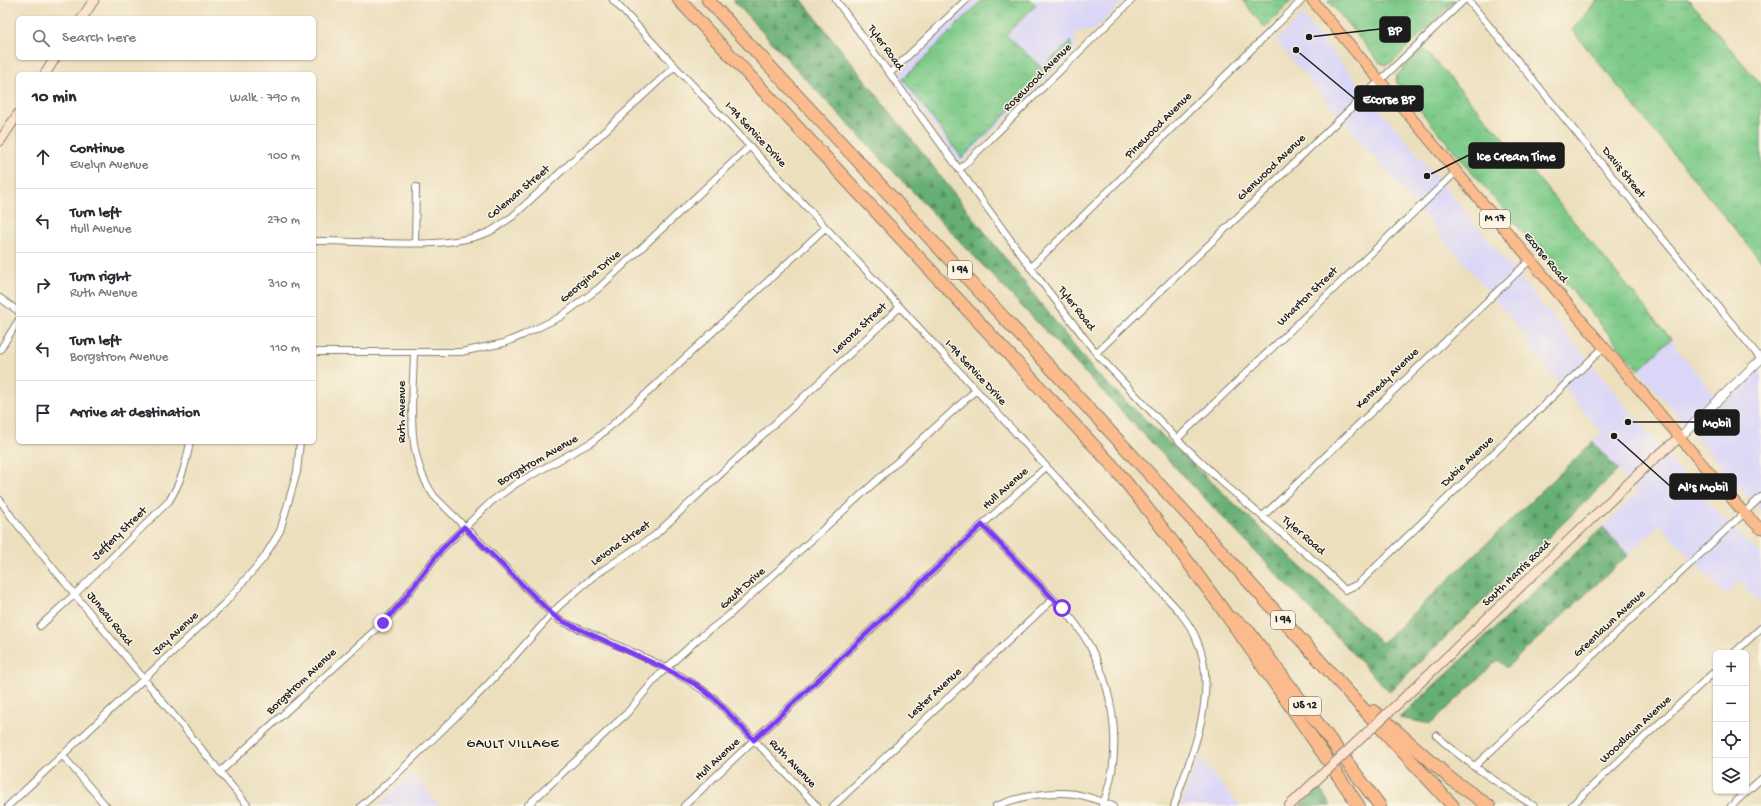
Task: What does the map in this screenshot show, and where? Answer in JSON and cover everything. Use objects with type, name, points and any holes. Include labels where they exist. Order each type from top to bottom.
[{"type":"highway","name":"I 94","points":[[679,0],[1082,432],[1142,502],[1224,612],[1359,806]]},
{"type":"highway","name":"I 94","points":[[708,0],[1211,540],[1453,806]]},
{"type":"highway","name":"US 12","points":[[1224,612],[1247,629],[1380,806]]},
{"type":"highway","points":[[1356,701],[1379,714],[1451,779],[1490,806]]},
{"type":"main road","points":[[83,16],[94,0]]},
{"type":"main road","name":"Ecorse Road","points":[[1312,0],[1680,438],[1744,513],[1761,529]]},
{"type":"main road","points":[[45,72],[54,60]]},
{"type":"main road","points":[[0,141],[16,117]]},
{"type":"main road","name":"South Harris Road","points":[[1289,806],[1638,474],[1680,438]]},
{"type":"street","name":"I-94 Service Drive","points":[[614,0],[900,307],[1178,610],[1196,637],[1203,659],[1206,679],[1202,719],[1174,806]]},
{"type":"street","name":"Tyler Road","points":[[836,0],[1030,268],[1096,353],[1177,439],[1224,484],[1263,516],[1346,590]]},
{"type":"street","points":[[890,73],[966,0]]},
{"type":"street","name":"Rosewood Avenue","points":[[959,170],[1132,0]]},
{"type":"street","name":"Pinewood Avenue","points":[[1030,268],[1302,0]]},
{"type":"street","name":"Glenwood Avenue","points":[[1096,353],[1464,0]]},
{"type":"street","name":"Davis Street","points":[[1468,0],[1761,359]]},
{"type":"street","name":"Coleman Street","points":[[316,241],[415,243],[459,241],[490,231],[512,216],[675,66]]},
{"type":"street","name":"Georgina Drive","points":[[316,352],[461,352],[504,343],[523,335],[560,317],[599,288],[750,146]]},
{"type":"street","name":"Wharton Street","points":[[1177,439],[1456,172]]},
{"type":"street","points":[[415,243],[416,187]]},
{"type":"street","name":"Borgstrom Avenue","points":[[220,772],[383,623],[400,604],[441,550],[492,501],[517,483],[592,442],[614,424],[825,228]]},
{"type":"street","name":"Kennedy Avenue","points":[[1263,516],[1530,260]]},
{"type":"street","points":[[0,298],[16,309]]},
{"type":"street","name":"Levona Street","points":[[362,806],[468,705],[559,606],[594,576],[654,536],[900,307]]},
{"type":"street","points":[[0,350],[16,324]]},
{"type":"street","name":"Dubie Avenue","points":[[1346,590],[1358,584],[1604,347]]},
{"type":"street","name":"Ruth Avenue","points":[[414,352],[412,440],[417,462],[424,482],[434,496],[552,614],[560,620],[666,669],[697,685],[715,699],[817,806]]},
{"type":"street","name":"South Harris Road","points":[[1680,438],[1761,359]]},
{"type":"street","name":"Gault Drive","points":[[527,806],[627,713],[666,669],[699,638],[727,617],[802,550],[976,390]]},
{"type":"street","name":"Jeffery Street","points":[[40,626],[75,594],[169,501],[179,484],[187,460],[190,444]]},
{"type":"street","name":"Jay Avenue","points":[[8,806],[64,756],[225,603],[263,559],[280,531],[298,472],[300,444]]},
{"type":"street","name":"Hull Avenue","points":[[684,806],[982,525],[1046,467]]},
{"type":"street","name":"Greenlawn Avenue","points":[[1474,767],[1761,497]]},
{"type":"street","name":"Juneau Road","points":[[0,500],[13,519],[248,806]]},
{"type":"street","points":[[982,525],[1070,617],[1090,647],[1102,676],[1114,718],[1113,761],[1103,804]]},
{"type":"street","name":"Lester Avenue","points":[[833,806],[1053,599]]},
{"type":"street","points":[[1737,650],[1761,628]]},
{"type":"street","name":"Woodlawn Avenue","points":[[1571,806],[1713,673]]},
{"type":"street","points":[[1436,735],[1474,767],[1534,806]]},
{"type":"street","points":[[64,756],[106,806]]},
{"type":"street","points":[[1731,806],[1761,779]]},
{"type":"street","points":[[996,806],[1037,795],[1058,794],[1075,794],[1113,806]]},
{"type":"shaded area","points":[[972,0],[1125,0],[1098,27],[1091,31],[1081,30],[1074,35],[1077,45],[1073,51],[964,160],[961,161],[956,157],[900,80],[901,72]]},
{"type":"shaded area","points":[[1302,15],[1695,489],[1761,554],[1761,604],[1739,582],[1725,595],[1660,525],[1628,555],[1603,527],[1638,492],[1593,442],[1602,433],[1526,343],[1529,340],[1276,41]]},
{"type":"shaded area","points":[[1671,339],[1676,345],[1675,347],[1723,404],[1761,369],[1761,512],[1639,370]]},
{"type":"shaded area","points":[[1199,758],[1240,806],[1180,806]]},
{"type":"shaded area","points":[[412,774],[439,806],[378,806],[399,786]]},
{"type":"green space","points":[[733,0],[802,0],[1094,371],[1382,643],[1593,442],[1618,470],[1389,692],[812,86]]},
{"type":"green space","points":[[982,0],[1031,0],[1036,5],[1006,35],[1042,68],[1071,41],[1072,49],[962,158],[903,79]]},
{"type":"green space","points":[[1242,0],[1292,0],[1265,28]]},
{"type":"green space","points":[[1328,0],[1455,0],[1394,61],[1386,65],[1379,62]]},
{"type":"green space","points":[[1597,0],[1689,0],[1761,85],[1761,261],[1572,30]]},
{"type":"green space","points":[[1423,48],[1523,160],[1671,339],[1639,370],[1397,83],[1397,75]]},
{"type":"green space","points":[[1603,527],[1628,555],[1506,668],[1498,660],[1431,724],[1399,718]]},
{"type":"green space","points":[[1319,788],[1331,806],[1299,806]]},
{"type":"place","name":"BP","points":[[1309,37]]},
{"type":"place","name":"Ecorse BP","points":[[1296,50]]},
{"type":"place","name":"Ice Cream Time","points":[[1427,176]]},
{"type":"place","name":"Mobil","points":[[1628,422]]},
{"type":"place","name":"Al's Mobil","points":[[1614,436]]},
{"type":"district","name":"GAULT VILLAGE","points":[[513,744]]},
{"type":"route","points":[[383,623],[400,604],[425,569],[441,550],[464,527],[543,606],[560,620],[697,685],[715,699],[754,740],[982,525],[1062,608]]}]
